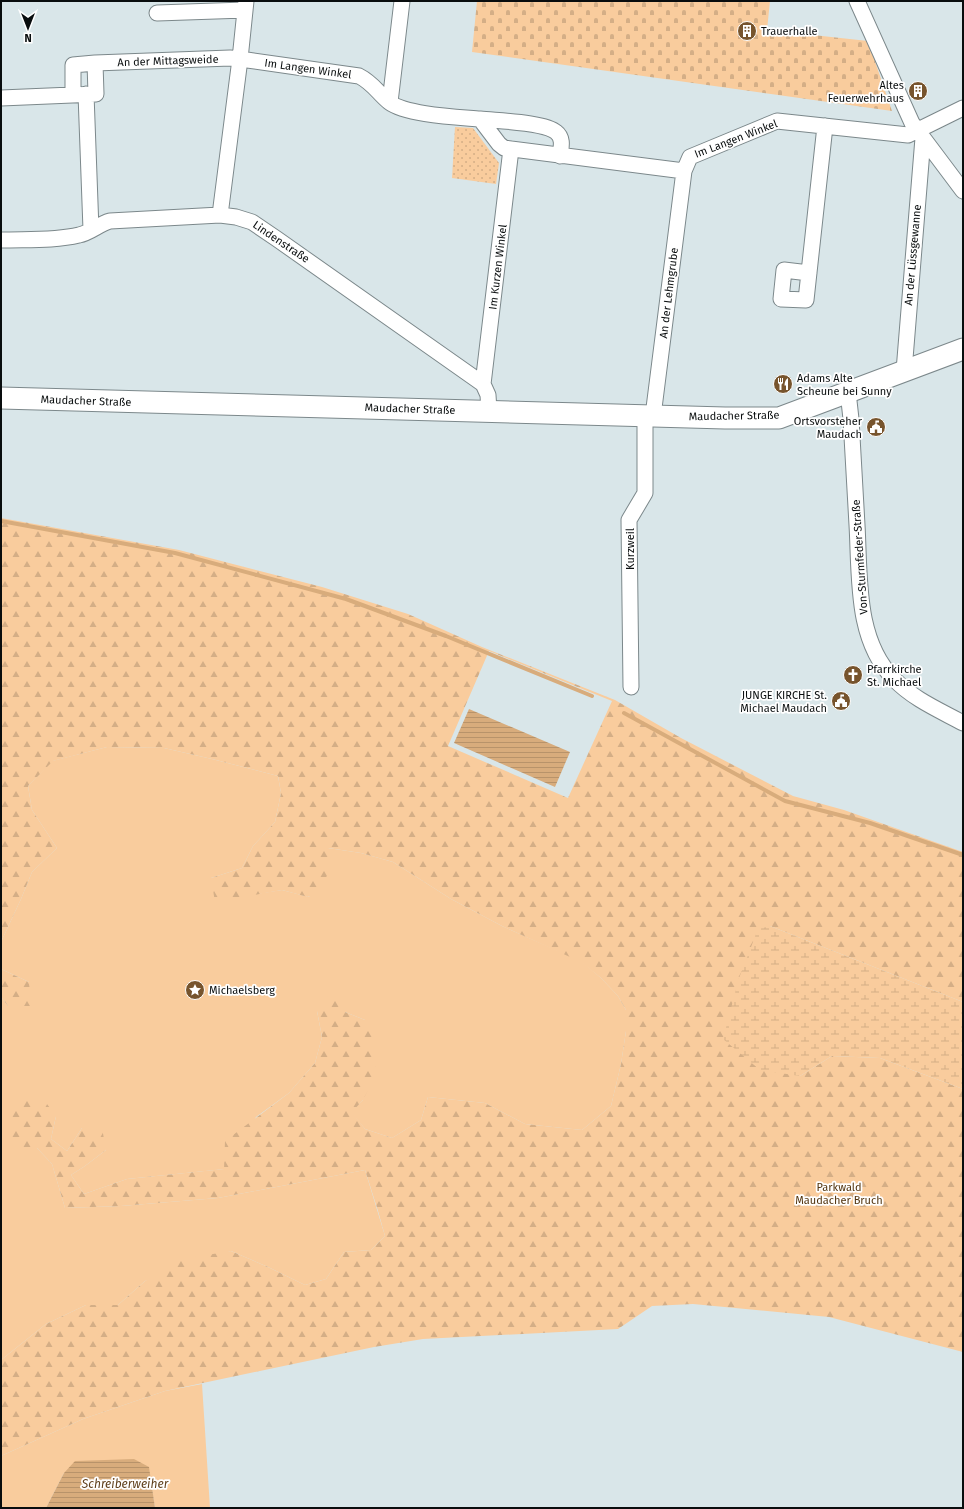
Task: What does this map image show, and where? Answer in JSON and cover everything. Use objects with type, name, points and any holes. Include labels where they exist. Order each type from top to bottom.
[{"type":"street","points":[[390,102],[402,1]]},
{"type":"street","points":[[857,1],[912,123],[963,191]]},
{"type":"street","points":[[1,240],[81,235],[100,224],[110,221],[220,215],[240,59],[245,6],[158,13]]},
{"type":"street","name":"An der Mittagsweide","points":[[91,230],[80,94],[73,65],[230,58],[240,59]]},
{"type":"street","name":"Im Langen Winkel","points":[[240,59],[359,76],[369,81],[390,102],[405,109],[546,126],[557,133],[562,141],[560,156]]},
{"type":"street","points":[[1,98],[96,94],[95,63]]},
{"type":"street","name":"Im Langen Winkel","points":[[684,171],[690,157],[777,120],[908,135],[920,134],[963,108]]},
{"type":"street","points":[[480,119],[499,144],[504,148],[684,171]]},
{"type":"street","points":[[809,273],[825,126]]},
{"type":"street","name":"An der Lüssgewanne","points":[[904,371],[920,134]]},
{"type":"street","name":"Im Kurzen Winkel","points":[[483,384],[511,149]]},
{"type":"street","name":"An der Lehmgrube","points":[[649,416],[684,171]]},
{"type":"street","name":"Lindenstraße","points":[[220,215],[236,216],[252,222],[483,384]]},
{"type":"street","name":"Maudacher Straße","points":[[1,398],[725,418],[779,418],[963,349]]},
{"type":"street","points":[[483,384],[488,395],[489,411]]},
{"type":"street","name":"Von-Sturmfeder-Straße","points":[[848,392],[861,596],[867,632],[880,662],[893,678],[907,691],[963,723]]},
{"type":"street","name":"Kurzweil","points":[[631,687],[629,520],[645,493],[649,416]]},
{"type":"green space","points":[[477,1],[770,1],[767,30],[868,41],[892,111],[472,52]]},
{"type":"green space","points":[[455,127],[473,128],[499,163],[496,184],[452,178]]},
{"type":"green space","name":"Parkwald Maudacher Bruch","points":[[1,518],[179,550],[322,587],[408,614],[482,647],[615,700],[681,738],[793,796],[844,810],[963,852],[963,1002],[770,926],[800,1076],[832,1056],[880,1058],[963,1089],[963,1352],[829,1317],[693,1304],[652,1306],[618,1329],[423,1339],[374,1347],[165,1391],[83,1419],[1,1456],[1,1360],[46,1324],[86,1305],[118,1305],[145,1281],[183,1259],[231,1251],[305,1285],[326,1279],[344,1252],[371,1250],[385,1236],[365,1170],[218,1198],[121,1206],[65,1208],[52,1164],[37,1148],[16,1151],[9,1139],[13,1111],[22,1099],[47,1104],[56,1116],[51,1139],[67,1151],[82,1128],[102,1128],[106,1150],[71,1175],[84,1194],[127,1179],[224,1169],[225,1141],[289,1093],[315,1063],[322,1037],[317,1011],[320,1002],[332,994],[345,1012],[365,1020],[374,1032],[376,1060],[374,1077],[363,1100],[352,1112],[365,1129],[392,1138],[421,1120],[428,1097],[485,1103],[525,1124],[582,1130],[611,1106],[621,1064],[626,1031],[626,1010],[618,996],[601,978],[581,962],[502,926],[451,899],[393,862],[361,853],[328,848],[330,871],[316,893],[308,897],[282,890],[215,902],[211,878],[242,868],[253,846],[275,822],[281,793],[278,776],[164,748],[107,747],[53,761],[28,786],[32,810],[57,848],[32,872],[1,942]],"holes":[[[489,651],[612,701],[568,798],[448,746]]]},
{"type":"green space","points":[[107,747],[164,748],[278,776],[281,793],[275,822],[253,846],[242,868],[211,878],[256,894],[282,890],[309,897],[328,848],[361,853],[393,862],[451,899],[502,926],[581,961],[601,978],[618,996],[626,1010],[626,1031],[621,1064],[611,1106],[582,1130],[525,1124],[485,1103],[428,1097],[421,1120],[392,1138],[365,1129],[351,1112],[363,1100],[365,1020],[345,1012],[317,1011],[322,1037],[315,1063],[289,1093],[256,1117],[225,1169],[127,1179],[84,1194],[71,1175],[106,1150],[82,1128],[67,1151],[51,1139],[56,1116],[37,1148],[52,1164],[65,1208],[121,1206],[218,1198],[365,1170],[385,1236],[371,1250],[344,1252],[326,1279],[305,1285],[231,1251],[145,1281],[118,1305],[86,1305],[46,1324],[1,1360],[1,997],[8,1006],[29,982],[1,969],[1,942],[32,872],[57,848],[32,810],[28,786],[52,761]]},
{"type":"green space","points":[[770,926],[963,1002],[963,1089],[880,1058],[832,1056],[800,1076],[760,1070],[723,1039],[739,978],[758,929]]},
{"type":"green space","points":[[1,969],[29,982],[31,1006],[8,1006],[1,997]]},
{"type":"green space","points":[[202,1384],[210,1508],[155,1508],[148,1467],[64,1473],[46,1508],[1,1508],[1,1456],[83,1419],[165,1391]]},
{"type":"water","points":[[469,709],[570,752],[555,787],[454,743]]},
{"type":"water","name":"Schreiberweiher","points":[[134,1459],[149,1467],[155,1508],[46,1508],[64,1473],[75,1461]]},
{"type":"waterway","points":[[1,521],[175,553],[346,599],[446,636],[592,696]]},
{"type":"waterway","points":[[624,713],[785,801],[870,823],[963,855]]},
{"type":"place","name":"Trauerhalle","points":[[747,31]]},
{"type":"place","name":"Altes Feuerwehrhaus","points":[[918,91]]},
{"type":"place","name":"Adams Alte Scheune bei Sunny","points":[[783,384]]},
{"type":"place","name":"Ortsvorsteher Maudach","points":[[876,427]]},
{"type":"place","name":"Pfarrkirche St. Michael","points":[[853,675]]},
{"type":"place","name":"JUNGE KIRCHE St. Michael Maudach","points":[[841,701]]},
{"type":"place","name":"Michaelsberg","points":[[195,990]]}]
